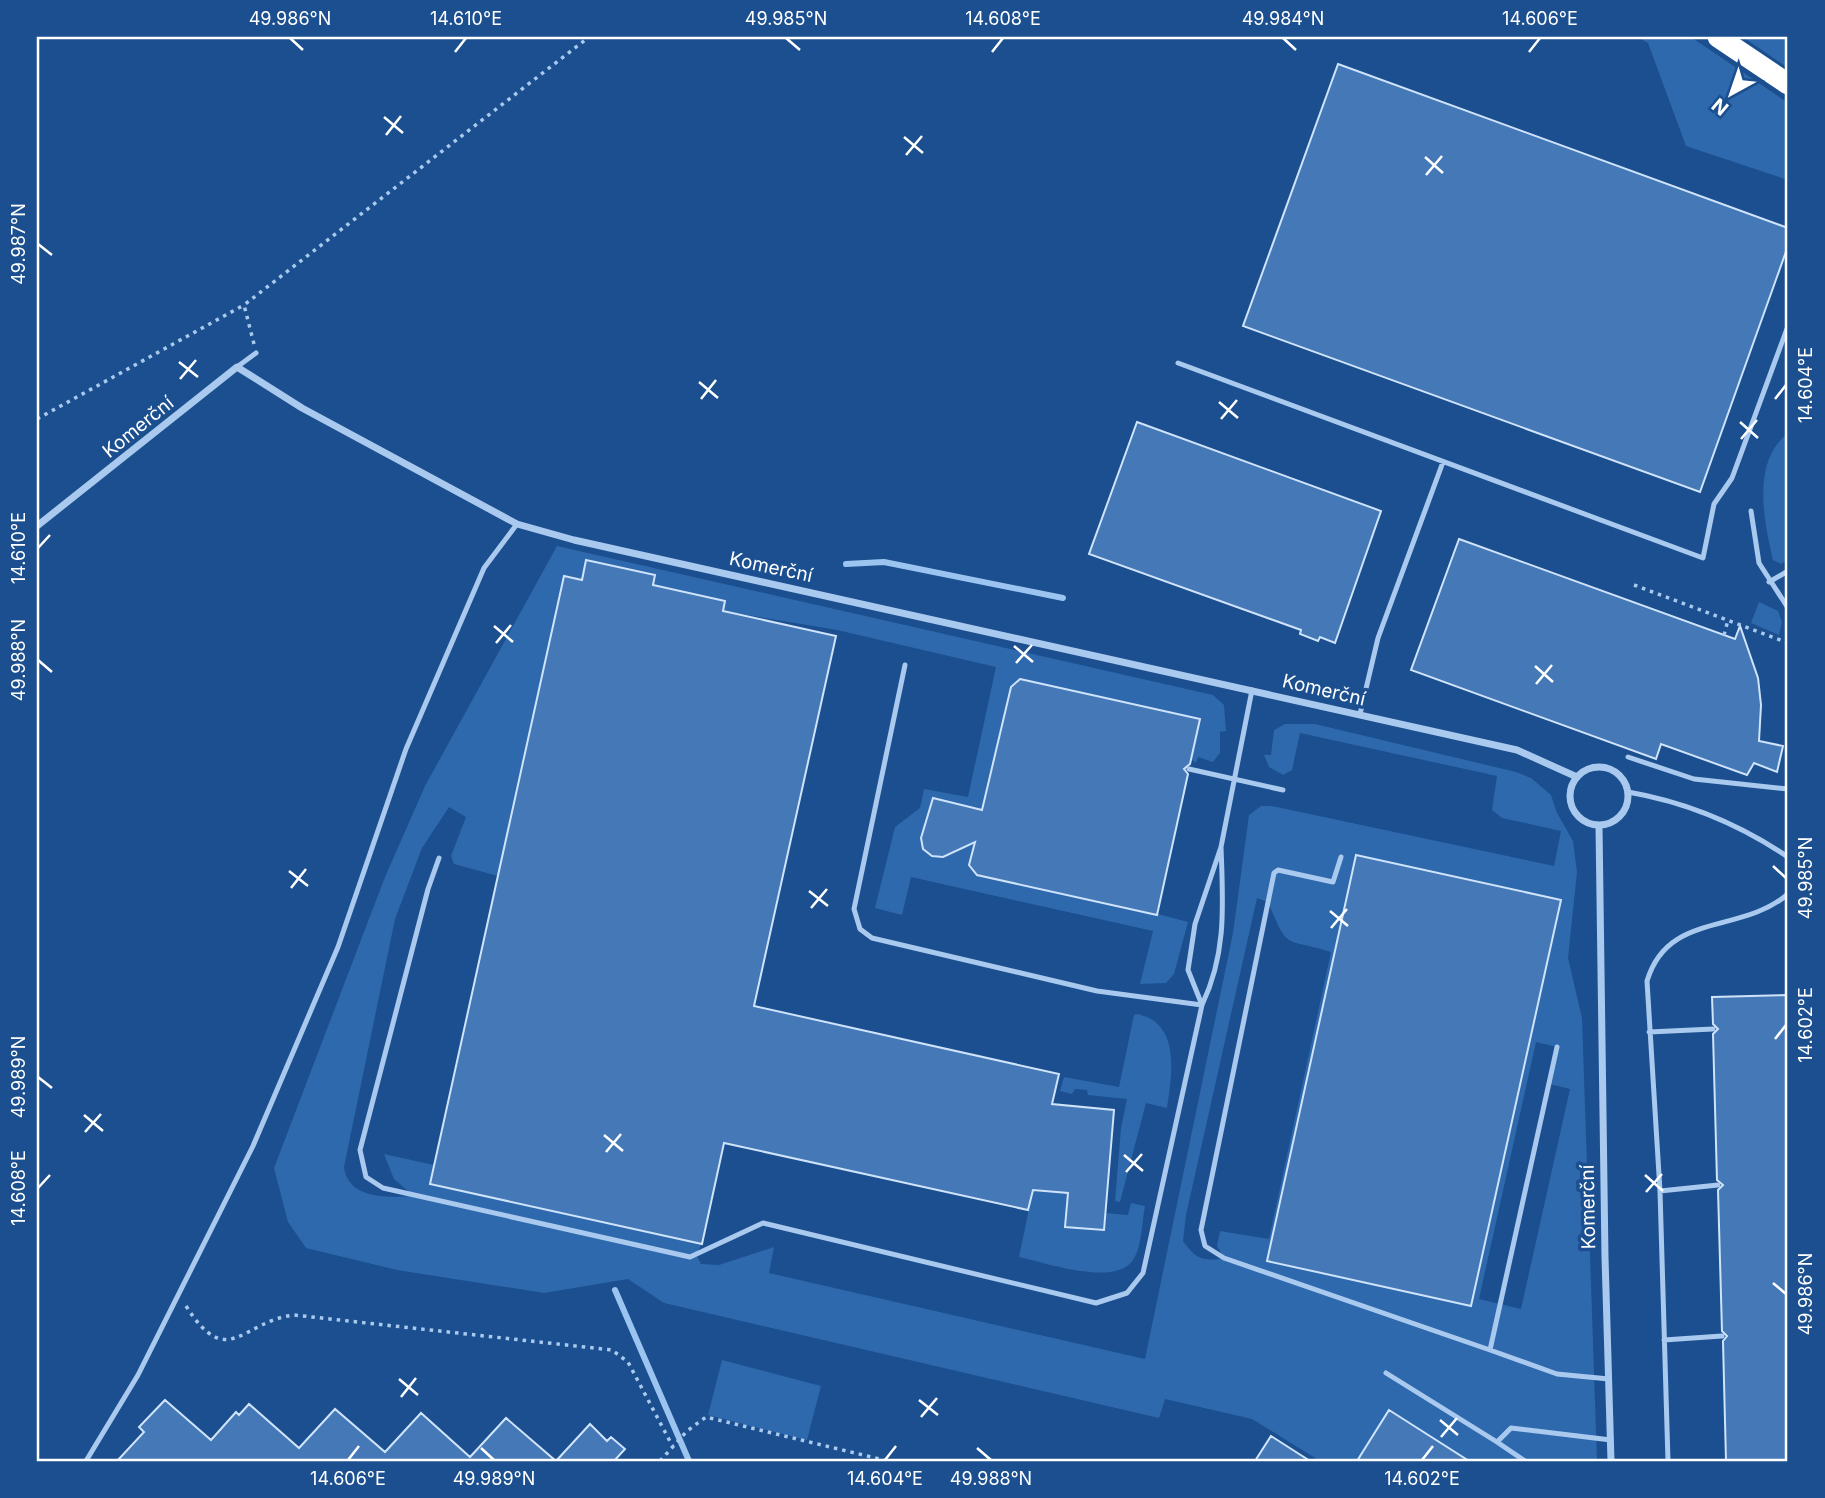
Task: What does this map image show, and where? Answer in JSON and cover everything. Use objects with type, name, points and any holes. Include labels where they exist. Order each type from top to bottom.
[{"type":"highway","points":[[1718,37],[1788,84]]},
{"type":"street","name":"Komerční","points":[[37,526],[237,367],[302,408],[517,524],[574,540],[1517,750],[1577,777]]},
{"type":"street","points":[[1593,768],[1602,768],[1619,775],[1628,792],[1626,808],[1621,815],[1599,826],[1590,824],[1575,813],[1570,795],[1577,777],[1593,768]]},
{"type":"street","name":"Komerční","points":[[1599,826],[1611,1461]]},
{"type":"lane","points":[[1178,363],[1703,558],[1714,505],[1732,478],[1788,326]]},
{"type":"lane","points":[[237,367],[257,353]]},
{"type":"lane","points":[[1360,714],[1378,638],[1443,462]]},
{"type":"lane","points":[[1751,511],[1755,546],[1769,582],[1788,608]]},
{"type":"lane","points":[[86,1461],[138,1375],[253,1146],[338,947],[406,749],[484,568],[517,524]]},
{"type":"lane","points":[[1769,582],[1788,571]]},
{"type":"lane","points":[[905,665],[854,909],[860,929],[872,938],[1097,991],[1202,1005]]},
{"type":"lane","points":[[1202,1005],[1188,970],[1195,924],[1221,847],[1252,690]]},
{"type":"lane","points":[[1628,757],[1694,779],[1788,789]]},
{"type":"lane","points":[[1188,769],[1283,790]]},
{"type":"lane","points":[[1628,792],[1658,797],[1700,811],[1762,840],[1788,858]]},
{"type":"lane","points":[[439,858],[428,889],[360,1150],[366,1177],[383,1188],[690,1257],[764,1223],[1096,1303],[1127,1293],[1143,1273],[1202,1005],[1215,978],[1223,931],[1221,847]]},
{"type":"lane","points":[[1341,857],[1337,877],[1333,882],[1278,870],[1274,873],[1201,1230],[1205,1246],[1217,1256],[1558,1374],[1609,1379]]},
{"type":"lane","points":[[1668,1461],[1660,1191],[1647,981],[1660,952],[1686,932],[1758,913],[1788,894]]},
{"type":"lane","points":[[1649,1032],[1713,1029]]},
{"type":"lane","points":[[1490,1350],[1557,1046]]},
{"type":"lane","points":[[1660,1191],[1718,1185]]},
{"type":"lane","points":[[1664,1340],[1722,1336]]},
{"type":"lane","points":[[1386,1373],[1525,1461]]},
{"type":"lane","points":[[1497,1441],[1511,1427],[1611,1440]]},
{"type":"path","points":[[37,419],[244,305],[589,37]]},
{"type":"path","points":[[244,305],[257,353]]},
{"type":"path","points":[[1634,585],[1788,643]]},
{"type":"path","points":[[1724,635],[1728,620]]},
{"type":"path","points":[[179,1296],[200,1327],[216,1338],[228,1340],[239,1339],[274,1319],[294,1315],[612,1350],[628,1362],[674,1445]]},
{"type":"path","points":[[660,1461],[686,1432],[706,1417],[888,1461]]},
{"type":"shaded area","points":[[1638,37],[1691,37],[1788,103],[1788,180],[1686,146],[1648,43]]},
{"type":"shaded area","points":[[1743,37],[1788,37],[1788,68]]},
{"type":"shaded area","points":[[1788,433],[1788,559],[1781,564],[1773,560],[1766,528],[1763,493],[1769,460],[1776,445]]},
{"type":"shaded area","points":[[557,546],[1213,695],[1224,705],[1226,731],[1220,732],[1220,753],[1213,762],[1198,757],[1196,763],[1191,759],[1199,719],[1019,679],[1011,687],[969,864],[1188,922],[1174,974],[1166,983],[1140,984],[1153,931],[911,877],[902,915],[875,908],[895,827],[920,808],[924,789],[968,797],[996,667],[837,630],[723,611],[725,601],[669,588],[666,599],[586,560],[582,580],[564,577],[498,876],[454,864],[451,856],[466,817],[449,807],[422,848],[395,919],[344,1167],[347,1178],[361,1191],[381,1196],[403,1197],[414,1196],[394,1179],[384,1154],[434,1165],[430,1184],[702,1244],[696,1254],[701,1264],[719,1265],[774,1247],[769,1273],[1145,1359],[1233,933],[1249,815],[1261,806],[1272,806],[1554,866],[1561,831],[1502,818],[1492,810],[1497,776],[1300,733],[1292,770],[1283,775],[1269,767],[1264,755],[1271,755],[1274,730],[1285,724],[1315,724],[1516,772],[1531,778],[1551,795],[1557,813],[1573,841],[1577,872],[1568,958],[1582,1018],[1597,1461],[1320,1461],[1252,1419],[1165,1399],[1159,1418],[664,1303],[628,1279],[544,1293],[397,1270],[306,1248],[288,1222],[274,1168],[385,877],[425,786]],"holes":[[[933,799],[955,804],[943,857],[932,856],[922,843]],[[1257,898],[1268,902],[1280,929],[1289,940],[1331,952],[1269,1239],[1220,1231],[1217,1246],[1224,1258],[1200,1258],[1183,1241],[1186,1215]],[[1560,900],[1471,1306],[1267,1261]],[[1536,1042],[1557,1047],[1549,1084],[1570,1089],[1521,1309],[1479,1299]]]},
{"type":"shaded area","points":[[1759,602],[1778,611],[1782,622],[1779,635],[1751,623]]},
{"type":"shaded area","points":[[1134,1015],[1151,1019],[1161,1028],[1167,1039],[1171,1080],[1167,1108],[1146,1103],[1120,1202],[1115,1201],[1121,1128],[1127,1099],[1088,1095],[1087,1090],[1075,1089],[1072,1094],[1060,1091],[1064,1077],[1119,1087]]},
{"type":"shaded area","points":[[1033,1190],[1068,1193],[1066,1227],[1103,1230],[1105,1213],[1128,1215],[1131,1203],[1145,1206],[1140,1241],[1133,1260],[1124,1268],[1112,1272],[1096,1272],[1063,1268],[1019,1257]]},
{"type":"shaded area","points":[[722,1360],[821,1386],[807,1440],[708,1415]]},
{"type":"building","points":[[1338,64],[1788,228],[1788,246],[1700,492],[1243,326]]},
{"type":"building","points":[[1137,422],[1381,511],[1335,643],[1320,637],[1318,641],[1300,634],[1301,630],[1089,554]]},
{"type":"building","points":[[1459,539],[1735,639],[1740,626],[1758,678],[1761,705],[1759,741],[1783,746],[1777,772],[1754,763],[1747,775],[1661,744],[1656,759],[1411,670]]},
{"type":"building","points":[[586,560],[655,575],[653,585],[725,601],[723,611],[836,636],[754,1006],[1059,1074],[1052,1104],[1114,1110],[1104,1230],[1065,1227],[1068,1193],[1033,1190],[1028,1210],[724,1143],[702,1244],[430,1184],[564,576],[582,580]]},
{"type":"building","points":[[1020,679],[1200,719],[1190,764],[1184,769],[1188,774],[1157,915],[977,875],[969,865],[975,842],[943,857],[932,856],[923,849],[921,838],[933,798],[982,810],[1011,687]]},
{"type":"building","points":[[1356,855],[1561,900],[1471,1306],[1267,1261]]},
{"type":"building","points":[[1788,995],[1788,1461],[1726,1461],[1723,1341],[1727,1336],[1722,1331],[1718,1190],[1723,1185],[1717,1180],[1713,1034],[1718,1029],[1713,1024],[1712,997]]},
{"type":"building","points":[[165,1400],[211,1440],[236,1412],[239,1415],[249,1404],[299,1448],[335,1409],[385,1452],[421,1413],[470,1457],[506,1418],[556,1461],[117,1461],[144,1432],[139,1427]]},
{"type":"building","points":[[1389,1410],[1469,1461],[1357,1461]]},
{"type":"building","points":[[590,1424],[607,1441],[611,1437],[625,1449],[614,1461],[556,1461]]},
{"type":"building","points":[[1271,1436],[1310,1461],[1255,1461]]},
{"type":"waterway","points":[[846,564],[884,562],[1063,598]]},
{"type":"waterway","points":[[615,1290],[689,1461]]}]
